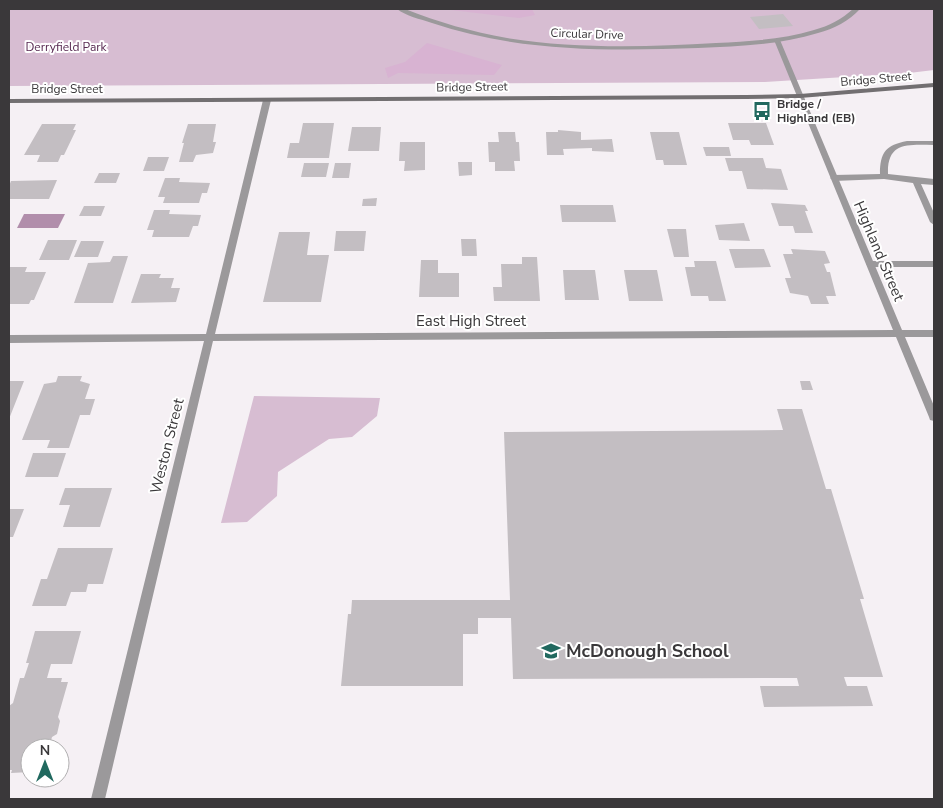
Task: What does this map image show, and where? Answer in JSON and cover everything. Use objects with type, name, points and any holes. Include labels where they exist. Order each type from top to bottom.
[{"type":"main road","name":"Bridge Street","points":[[9,101],[800,96],[934,85]]},
{"type":"street","name":"Circular Drive","points":[[400,9],[461,31],[544,44],[665,47],[778,40],[824,29],[842,20],[857,9]]},
{"type":"street","points":[[778,40],[800,96]]},
{"type":"street","name":"Highland Street","points":[[800,96],[934,417]]},
{"type":"street","name":"Weston Street","points":[[98,799],[267,100]]},
{"type":"street","points":[[884,176],[886,154],[891,148],[905,144],[934,143]]},
{"type":"street","points":[[834,178],[884,176],[934,182]]},
{"type":"street","points":[[916,181],[934,222]]},
{"type":"street","points":[[870,264],[934,264]]},
{"type":"street","name":"East High Street","points":[[9,339],[934,333]]},
{"type":"green space","name":"Derryfield Park","points":[[9,9],[934,9],[934,70],[765,82],[9,86]]},
{"type":"green space","points":[[254,396],[380,398],[377,416],[352,437],[329,439],[278,472],[277,496],[247,522],[221,523]]},
{"type":"shaded area","points":[[532,9],[535,15],[519,18],[451,10]]},
{"type":"shaded area","points":[[427,43],[502,65],[494,75],[398,73],[388,78],[385,68],[405,62]]},
{"type":"shaded area","points":[[24,214],[65,214],[58,228],[17,228]]},
{"type":"building","points":[[783,14],[793,26],[759,29],[750,17]]},
{"type":"building","points":[[303,123],[334,123],[329,158],[287,158],[290,143],[299,143]]},
{"type":"building","points":[[728,123],[766,123],[774,145],[751,145],[749,140],[733,140]]},
{"type":"building","points":[[42,124],[76,124],[73,130],[76,130],[64,155],[61,155],[58,162],[37,162],[40,155],[24,155]]},
{"type":"building","points":[[188,124],[216,124],[213,142],[216,142],[213,153],[196,155],[193,162],[179,162],[184,143],[182,143]]},
{"type":"building","points":[[352,127],[381,127],[379,151],[348,151]]},
{"type":"building","points":[[558,130],[581,132],[581,140],[612,139],[614,152],[592,151],[592,148],[563,149],[564,155],[547,155],[546,132],[558,132]]},
{"type":"building","points":[[498,132],[515,132],[516,142],[519,142],[520,161],[514,161],[515,171],[495,171],[495,162],[489,162],[488,142],[499,142]]},
{"type":"building","points":[[650,132],[679,132],[687,165],[664,165],[663,160],[656,160]]},
{"type":"building","points":[[400,142],[425,142],[425,170],[404,171],[405,161],[399,161]]},
{"type":"building","points":[[703,147],[729,147],[731,156],[706,156]]},
{"type":"building","points":[[148,157],[169,157],[164,171],[143,171]]},
{"type":"building","points":[[725,158],[763,158],[766,168],[781,169],[788,190],[747,189],[742,171],[729,171]]},
{"type":"building","points":[[458,162],[472,162],[472,175],[459,176]]},
{"type":"building","points":[[304,163],[329,163],[326,177],[301,177]]},
{"type":"building","points":[[335,163],[351,163],[349,178],[332,178]]},
{"type":"building","points":[[99,173],[120,173],[116,183],[94,183]]},
{"type":"building","points":[[165,178],[180,178],[179,182],[210,183],[207,193],[202,193],[199,203],[163,203],[165,197],[158,197]]},
{"type":"building","points":[[57,180],[49,199],[9,199],[11,181]]},
{"type":"building","points":[[377,198],[376,206],[362,206],[363,199]]},
{"type":"building","points":[[771,203],[805,205],[808,211],[805,211],[813,233],[795,233],[793,226],[779,226]]},
{"type":"building","points":[[560,205],[613,205],[616,222],[562,222]]},
{"type":"building","points":[[84,206],[105,206],[101,216],[79,216]]},
{"type":"building","points":[[154,210],[170,210],[169,214],[201,215],[198,226],[193,226],[189,237],[152,237],[154,230],[147,230]]},
{"type":"building","points":[[744,223],[750,241],[719,240],[715,225]]},
{"type":"building","points":[[667,229],[686,229],[689,257],[674,257]]},
{"type":"building","points":[[336,231],[366,231],[364,251],[334,251]]},
{"type":"building","points":[[279,232],[310,232],[307,255],[329,255],[321,302],[263,302]]},
{"type":"building","points":[[461,239],[476,239],[477,256],[462,256]]},
{"type":"building","points":[[48,240],[77,240],[69,260],[39,260]]},
{"type":"building","points":[[81,241],[104,241],[98,257],[74,257]]},
{"type":"building","points":[[729,249],[764,249],[771,267],[735,268]]},
{"type":"building","points":[[791,249],[825,251],[830,263],[824,264],[827,272],[830,272],[836,296],[826,296],[829,304],[811,304],[808,296],[790,293],[785,278],[791,278],[783,254],[793,254]]},
{"type":"building","points":[[113,256],[128,256],[113,303],[74,303],[88,263],[110,262]]},
{"type":"building","points":[[522,257],[537,257],[540,301],[494,301],[493,287],[502,287],[501,264],[522,264]]},
{"type":"building","points":[[421,260],[438,260],[438,273],[459,273],[459,297],[419,297]]},
{"type":"building","points":[[694,261],[716,261],[726,301],[709,301],[708,296],[691,296],[685,267],[695,267]]},
{"type":"building","points":[[9,267],[27,267],[25,272],[46,272],[34,300],[31,300],[29,304],[9,304]]},
{"type":"building","points":[[563,270],[595,270],[599,300],[565,300]]},
{"type":"building","points":[[624,270],[657,270],[663,301],[629,301]]},
{"type":"building","points":[[141,274],[161,274],[159,278],[174,278],[171,288],[180,288],[176,302],[131,303]]},
{"type":"building","points":[[58,376],[82,376],[80,381],[90,384],[85,399],[95,399],[90,415],[80,415],[69,448],[47,448],[50,440],[22,440],[44,384],[56,382]]},
{"type":"building","points":[[9,381],[24,381],[9,419]]},
{"type":"building","points":[[800,381],[810,381],[813,390],[802,390]]},
{"type":"building","points":[[777,409],[802,409],[826,489],[831,489],[864,599],[860,599],[883,677],[844,677],[847,686],[867,686],[873,706],[764,707],[760,686],[799,686],[797,678],[513,679],[511,618],[478,618],[478,634],[463,634],[463,686],[341,686],[348,614],[351,614],[352,600],[510,600],[504,432],[783,430]]},
{"type":"building","points":[[33,453],[66,453],[58,477],[25,477]]},
{"type":"building","points":[[65,488],[112,488],[100,527],[63,527],[70,505],[59,505]]},
{"type":"building","points":[[9,509],[24,509],[13,537],[9,537]]},
{"type":"building","points":[[58,548],[113,548],[103,584],[88,584],[86,592],[71,592],[66,606],[32,606],[41,579],[47,579]]},
{"type":"building","points":[[35,631],[81,631],[72,664],[51,664],[47,678],[62,678],[61,682],[68,682],[58,717],[60,721],[57,734],[52,738],[20,738],[20,773],[11,773],[12,770],[9,770],[9,706],[13,703],[20,678],[24,678],[29,663],[26,663]]},
{"type":"place","name":"Bridge / Highland (EB)","points":[[762,111]]},
{"type":"place","name":"McDonough School","points":[[551,651]]}]
